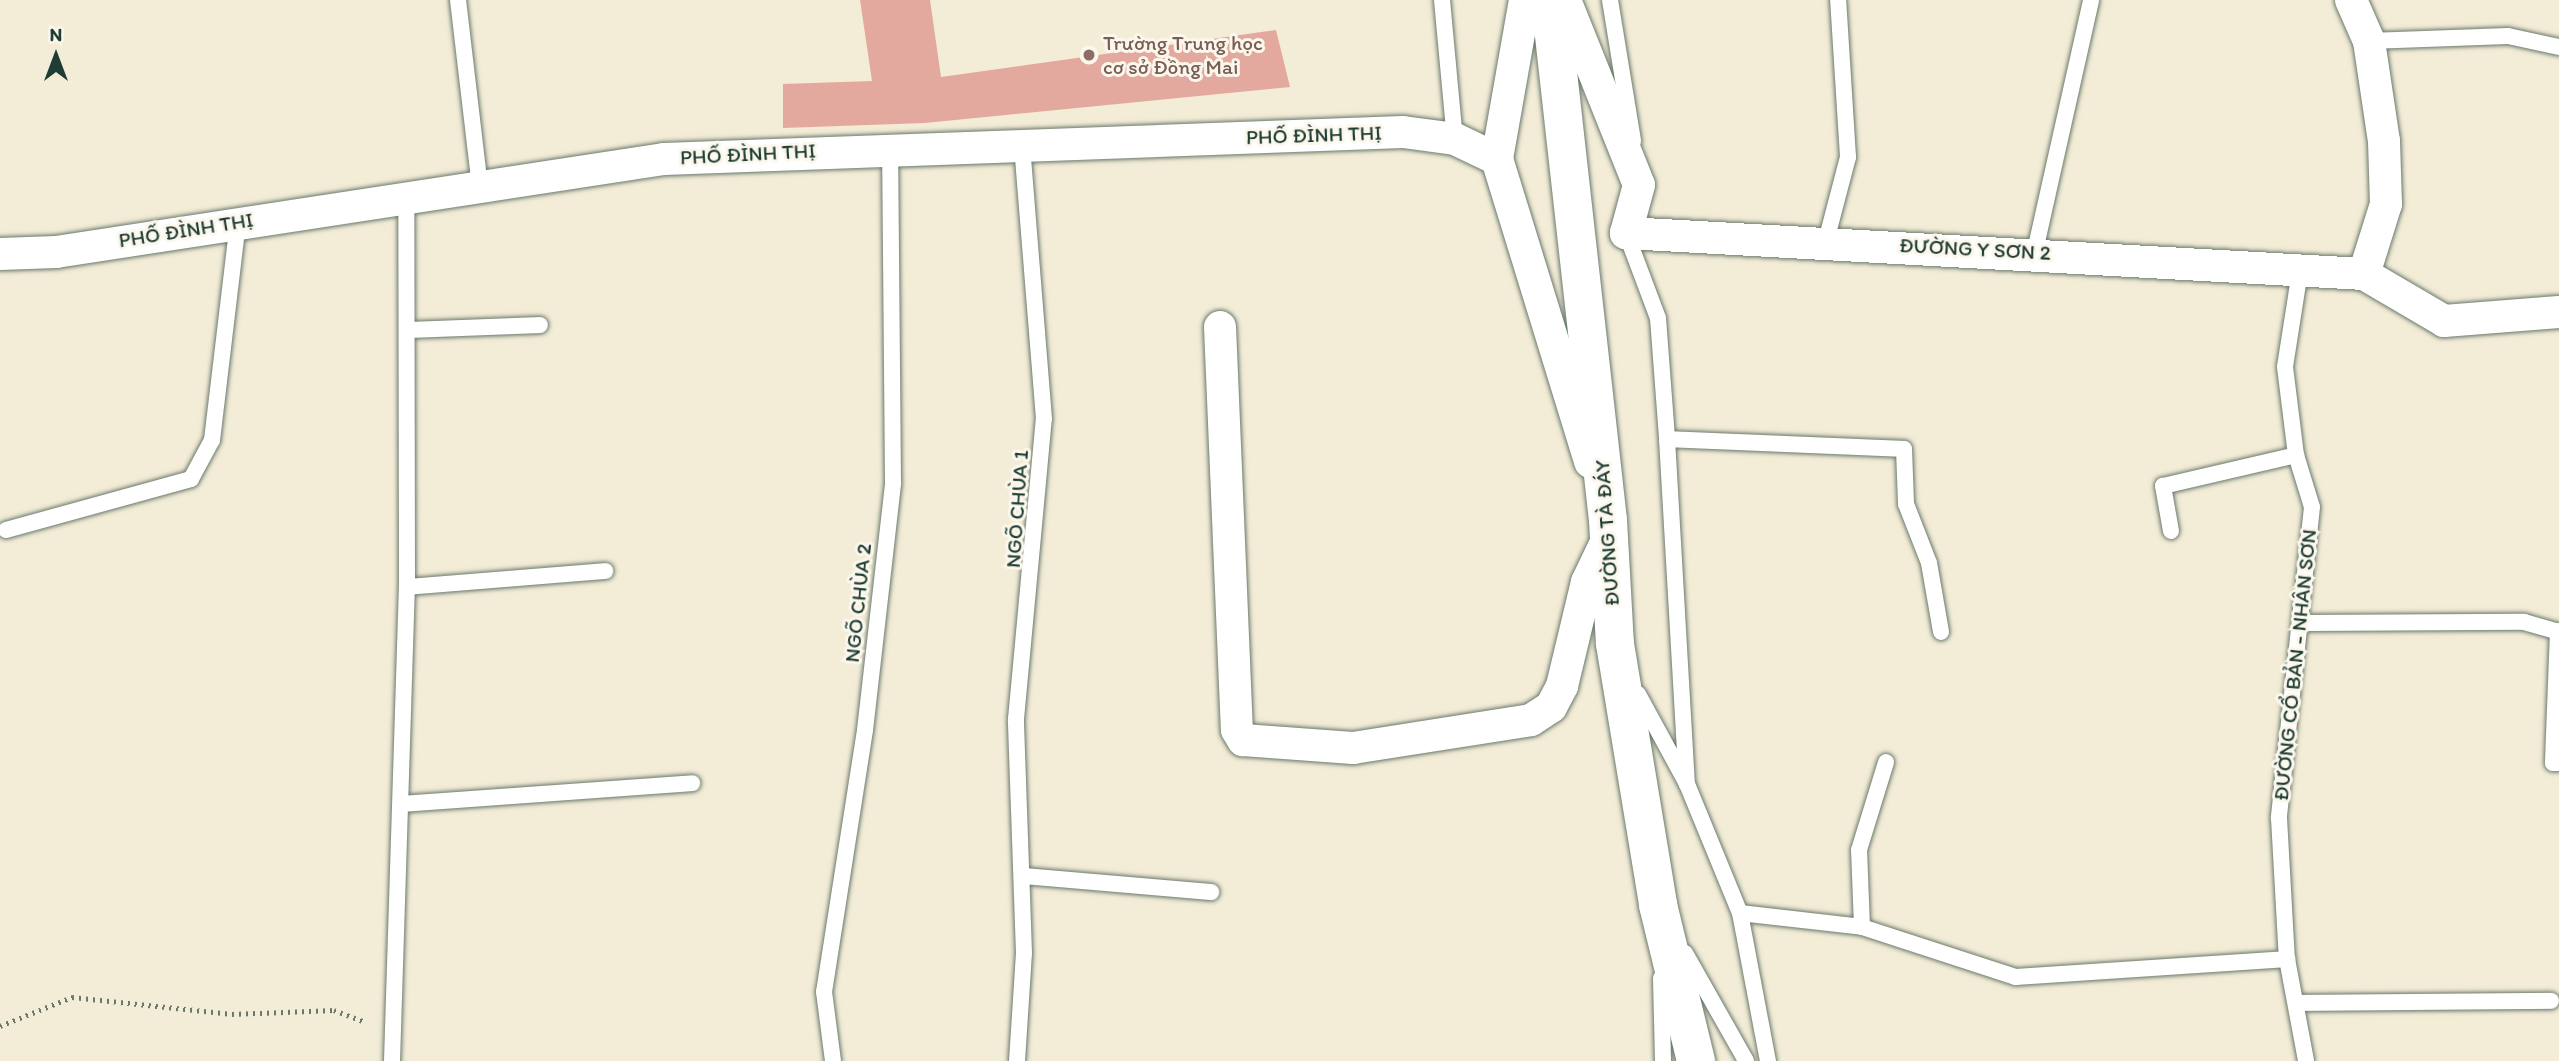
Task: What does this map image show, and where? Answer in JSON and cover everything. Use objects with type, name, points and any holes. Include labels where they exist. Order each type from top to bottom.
[{"type":"street","points":[[1220,327],[1237,730],[1243,740],[1353,748],[1531,720],[1551,707],[1562,686],[1587,582],[1608,528],[1497,159],[1525,0]]},
{"type":"street","name":"ĐƯỜNG TÀ ĐÁY","points":[[1550,0],[1608,528],[1615,644],[1661,918],[1696,1061]]},
{"type":"street","points":[[1565,0],[1639,185],[1626,233]]},
{"type":"street","points":[[2351,0],[2369,41],[2384,141],[2386,204],[2364,274]]},
{"type":"street","name":"PHỐ ĐÌNH THỊ","points":[[0,254],[56,253],[239,220],[406,201],[664,159],[890,146],[1022,145],[1403,132],[1455,139],[1497,159]]},
{"type":"street","name":"ĐƯỜNG Y SƠN 2","points":[[1626,233],[2035,251],[2364,274],[2444,321],[2559,312]]},
{"type":"lane","points":[[458,0],[480,188]]},
{"type":"lane","points":[[1442,0],[1455,139]]},
{"type":"lane","points":[[1610,0],[1639,185]]},
{"type":"lane","points":[[1826,242],[1848,157],[1838,0]]},
{"type":"lane","points":[[2035,251],[2091,0]]},
{"type":"lane","points":[[2369,41],[2508,36],[2559,47]]},
{"type":"lane","name":"NGÕ CHÙA 1","points":[[1017,1061],[1023,876],[1016,719],[1044,419],[1022,145]]},
{"type":"lane","name":"NGÕ CHÙA 2","points":[[833,1061],[826,978],[865,730],[893,483],[890,146]]},
{"type":"lane","points":[[392,1061],[407,587],[410,330],[406,201]]},
{"type":"lane","points":[[6,530],[191,479],[212,440],[239,220]]},
{"type":"lane","points":[[1626,233],[1658,318],[1687,784]]},
{"type":"lane","name":"ĐƯỜNG CỔ BẢN - NHÂN SƠN","points":[[2300,271],[2285,367],[2296,455],[2312,507],[2304,623],[2279,818],[2287,959],[2299,1003],[2306,1061]]},
{"type":"lane","points":[[410,330],[540,325]]},
{"type":"lane","points":[[1667,439],[1904,449],[1906,504],[1929,563],[1941,632]]},
{"type":"lane","points":[[2171,531],[2163,486],[2296,455]]},
{"type":"lane","points":[[407,587],[605,571]]},
{"type":"lane","points":[[2304,623],[2524,622],[2558,632],[2553,763],[2559,763]]},
{"type":"lane","points":[[1615,644],[1667,758],[1687,784],[1740,913],[1768,1061]]},
{"type":"lane","points":[[1863,927],[1859,850],[1886,762]]},
{"type":"lane","points":[[402,804],[692,783]]},
{"type":"lane","points":[[1023,876],[1211,892]]},
{"type":"lane","points":[[1740,913],[1863,927],[2016,977],[2287,959]]},
{"type":"lane","points":[[1661,918],[1663,1061]]},
{"type":"lane","points":[[1661,918],[1746,1061]]},
{"type":"lane","points":[[2299,1003],[2552,1001]]},
{"type":"path","points":[[0,1026],[72,997],[232,1014],[334,1010],[393,1032]]},
{"type":"building","name":"Trường Trung học cơ sở Đồng Mai","points":[[860,0],[930,0],[941,77],[1276,30],[1290,87],[925,123],[783,128],[783,84],[872,81]]},
{"type":"place","name":"Trường Trung học cơ sở Đồng Mai","points":[[1089,55]]}]
